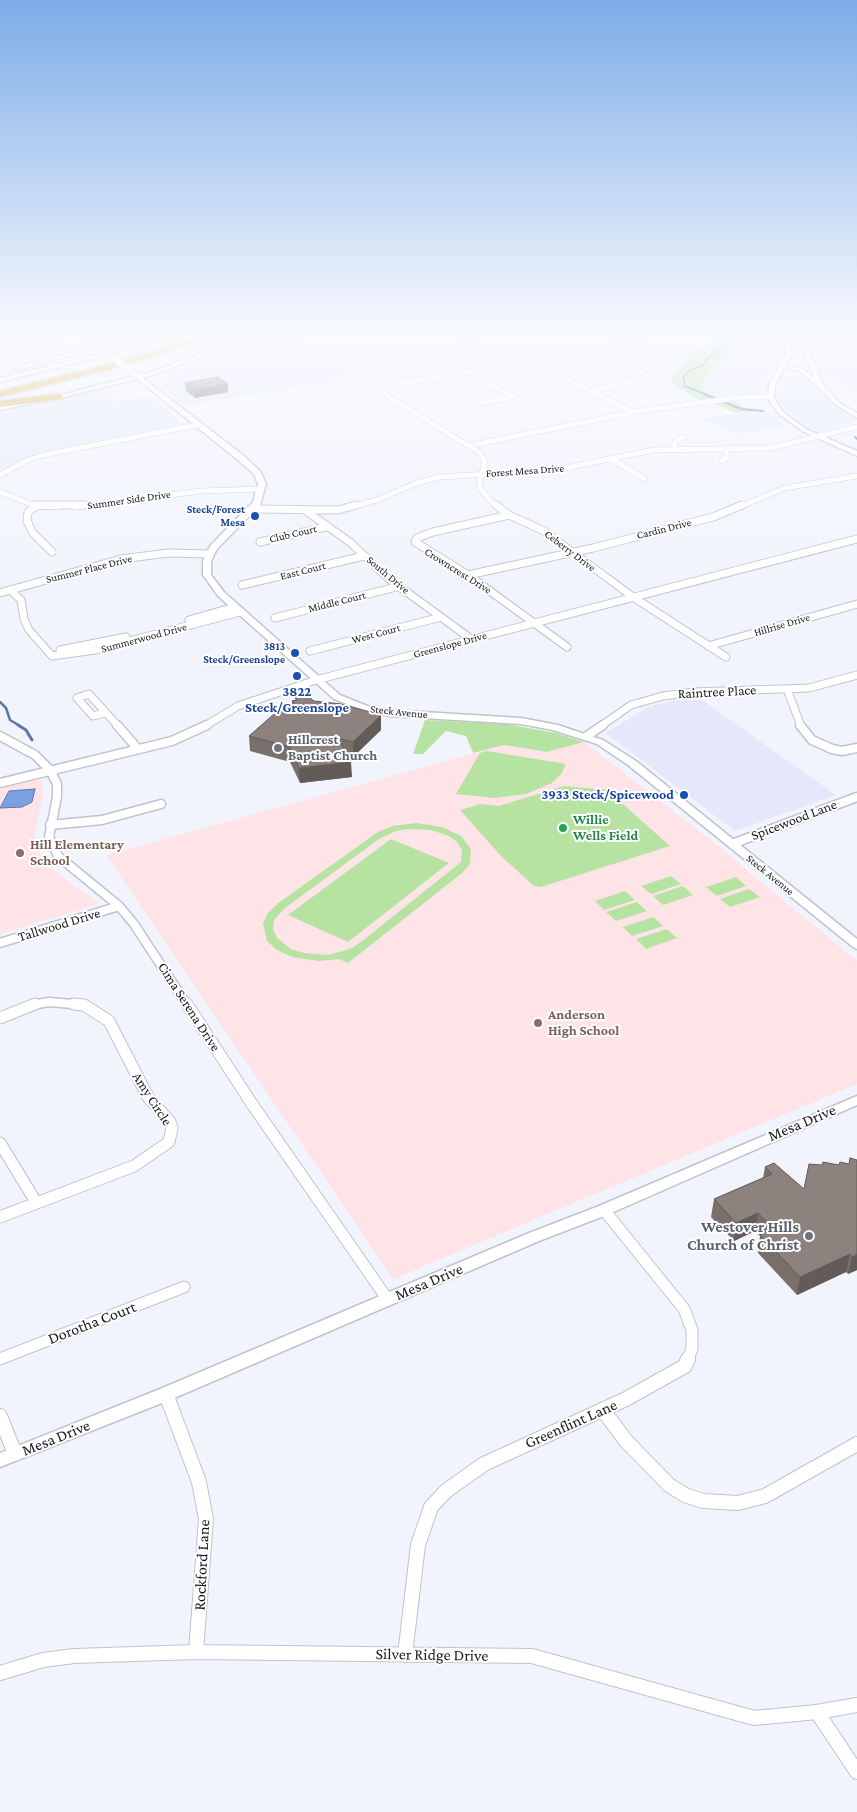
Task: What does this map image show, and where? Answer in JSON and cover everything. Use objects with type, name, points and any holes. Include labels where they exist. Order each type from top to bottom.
[{"type":"street","points":[[188,418],[253,468],[260,478],[261,489],[254,509],[223,537],[209,554]]},
{"type":"street","name":"Ceberry Drive","points":[[422,418],[484,457],[479,484],[481,490],[495,506],[509,515],[544,531],[633,597],[726,657]]},
{"type":"street","points":[[468,446],[606,418]]},
{"type":"street","points":[[787,418],[804,430],[857,454]]},
{"type":"street","points":[[0,475],[28,460],[43,455],[197,425]]},
{"type":"street","name":"Forest Mesa Drive","points":[[254,509],[338,510],[357,506],[439,477],[556,470],[640,452],[674,449],[770,448],[857,427]]},
{"type":"street","points":[[674,449],[675,441],[684,437]]},
{"type":"street","points":[[722,461],[727,456],[725,449]]},
{"type":"street","points":[[610,458],[645,479]]},
{"type":"street","name":"Cardin Drive","points":[[468,575],[713,517],[785,488],[857,476]]},
{"type":"street","name":"Summer Side Drive","points":[[0,492],[36,506],[90,506],[192,492],[261,489]]},
{"type":"street","points":[[36,506],[28,512],[27,521],[33,533],[52,552]]},
{"type":"street","name":"South Drive","points":[[306,511],[351,543],[400,586],[471,639]]},
{"type":"street","name":"Crowncrest Drive","points":[[509,515],[434,532],[417,538],[415,542],[468,575],[535,623]]},
{"type":"street","name":"Club Court","points":[[260,542],[326,526]]},
{"type":"street","name":"Greenslope Drive","points":[[50,770],[188,735],[238,706],[316,680],[857,538]]},
{"type":"street","name":"Summer Place Drive","points":[[0,593],[127,558],[168,553],[209,554]]},
{"type":"street","name":"Steck Avenue","points":[[209,554],[206,568],[209,581],[237,610],[336,696],[374,710],[521,721],[554,726],[587,736],[623,756],[857,945]]},
{"type":"street","name":"East Court","points":[[242,585],[364,556]]},
{"type":"street","name":"Middle Court","points":[[275,618],[400,586]]},
{"type":"street","name":"Summerwood Drive","points":[[10,590],[21,600],[24,618],[29,630],[52,656],[95,650],[237,610]]},
{"type":"street","name":"Hillrise Drive","points":[[708,646],[857,604]]},
{"type":"street","name":"West Court","points":[[310,651],[441,617]]},
{"type":"street","points":[[535,623],[567,647]]},
{"type":"street","name":"Raintree Place","points":[[587,736],[630,706],[654,698],[694,692],[809,688],[857,675]]},
{"type":"street","points":[[787,689],[798,722],[812,740],[832,749],[842,751],[857,748]]},
{"type":"street","points":[[105,713],[138,749]]},
{"type":"street","name":"Cima Serena Drive","points":[[2,739],[35,754],[50,770],[57,784],[57,797],[49,837],[58,856],[119,906],[150,946],[252,1104],[388,1300]]},
{"type":"street","points":[[0,783],[50,770]]},
{"type":"street","name":"Spicewood Lane","points":[[732,844],[857,796]]},
{"type":"street","points":[[50,826],[93,822],[161,804]]},
{"type":"street","name":"Tallwood Drive","points":[[0,943],[119,906]]},
{"type":"street","name":"Amy Circle","points":[[0,1018],[35,1004],[49,1002],[84,1005],[101,1014],[108,1021],[148,1097],[170,1122],[172,1128],[169,1142],[134,1166],[102,1180],[36,1202],[0,1218]]},
{"type":"street","name":"Mesa Drive","points":[[0,1460],[166,1394],[604,1210],[857,1100]]},
{"type":"street","points":[[0,1143],[36,1202]]},
{"type":"street","name":"Greenflint Lane","points":[[405,1655],[418,1545],[431,1507],[446,1491],[484,1464],[603,1410],[685,1366],[692,1349],[692,1330],[680,1303],[604,1210]]},
{"type":"street","name":"Dorotha Court","points":[[0,1359],[184,1287]]},
{"type":"street","name":"Rockford Lane","points":[[166,1394],[199,1482],[206,1519],[196,1652]]},
{"type":"street","points":[[603,1410],[626,1441],[669,1485],[684,1495],[703,1501],[738,1503],[765,1496],[857,1444]]},
{"type":"street","points":[[0,1416],[15,1454]]},
{"type":"street","name":"Silver Ridge Drive","points":[[0,1674],[28,1664],[59,1658],[196,1652],[532,1656],[754,1718],[818,1712],[857,1705]]},
{"type":"street","points":[[818,1712],[857,1772]]},
{"type":"shaded area","points":[[0,418],[175,418],[183,425],[49,451],[23,459],[0,470]]},
{"type":"shaded area","points":[[701,418],[774,418],[784,426],[739,434]]},
{"type":"shaded area","points":[[795,418],[851,418],[857,421],[818,432]]},
{"type":"shaded area","points":[[695,695],[836,795],[735,831],[606,733],[648,707]]},
{"type":"shaded area","name":"Anderson High School","points":[[584,742],[717,845],[857,961],[857,1084],[393,1279],[106,855],[504,745],[547,752]]},
{"type":"shaded area","name":"Hill Elementary School","points":[[35,779],[42,781],[43,798],[35,832],[36,845],[43,862],[99,904],[0,934],[0,789]]},
{"type":"green space","points":[[425,720],[506,724],[556,733],[584,742],[547,752],[504,745],[473,753],[466,736],[446,731],[423,754],[413,754]]},
{"type":"green space","points":[[487,751],[566,764],[561,774],[552,783],[526,794],[495,798],[456,794],[480,753]]},
{"type":"green space","name":"Willie Wells Field","points":[[564,786],[607,790],[670,846],[541,887],[534,886],[501,856],[460,810],[481,804],[499,806]]},
{"type":"green space","points":[[417,823],[442,827],[461,836],[471,849],[470,864],[462,873],[348,963],[339,959],[319,961],[292,957],[277,950],[267,941],[263,924],[267,914],[277,904],[378,832],[392,826]],"holes":[[[409,829],[431,830],[449,836],[457,842],[462,850],[461,862],[361,942],[350,949],[328,955],[304,953],[291,949],[277,938],[273,929],[274,920],[285,908],[379,839],[396,831]]]},
{"type":"green space","points":[[391,839],[449,863],[348,942],[288,915]]},
{"type":"green space","points":[[671,876],[681,884],[651,894],[641,886]]},
{"type":"green space","points":[[736,877],[746,886],[717,896],[706,887]]},
{"type":"green space","points":[[683,886],[693,895],[663,905],[653,896]]},
{"type":"green space","points":[[749,889],[760,897],[730,907],[720,899]]},
{"type":"green space","points":[[625,891],[635,900],[604,910],[595,901]]},
{"type":"green space","points":[[637,902],[647,911],[616,921],[606,912]]},
{"type":"green space","points":[[653,917],[663,926],[632,936],[623,927]]},
{"type":"green space","points":[[667,929],[677,938],[646,949],[636,939]]},
{"type":"water","points":[[35,789],[32,802],[22,807],[0,808],[9,791]]},
{"type":"building","points":[[307,696],[314,701],[341,704],[381,715],[353,742],[338,738],[351,762],[299,768],[290,747],[249,736],[274,714],[294,704],[292,701],[297,700],[295,698]]},
{"type":"building","name":"Westover Hills Church of Christ","points":[[850,1158],[857,1160],[857,1254],[852,1257],[850,1254],[800,1277],[760,1235],[774,1229],[758,1213],[736,1223],[714,1199],[772,1174],[765,1167],[774,1163],[804,1189],[809,1164],[822,1165],[823,1162],[839,1165],[840,1162],[849,1164]]},
{"type":"waterway","points":[[0,702],[6,708],[10,720],[20,726]]},
{"type":"waterway","points":[[18,725],[26,730],[32,740]]},
{"type":"place","name":"Steck/Forest Mesa","points":[[255,516]]},
{"type":"place","name":"3813 Steck/Greenslope","points":[[295,653]]},
{"type":"place","name":"3822 Steck/Greenslope","points":[[297,676]]},
{"type":"place","name":"Hillcrest Baptist Church","points":[[278,748]]},
{"type":"place","name":"3933 Steck/Spicewood","points":[[684,795]]},
{"type":"place","name":"Willie Wells Field","points":[[563,828]]},
{"type":"place","name":"Hill Elementary School","points":[[20,853]]},
{"type":"place","name":"Anderson High School","points":[[538,1023]]},
{"type":"place","name":"Westover Hills Church of Christ","points":[[809,1236]]}]
